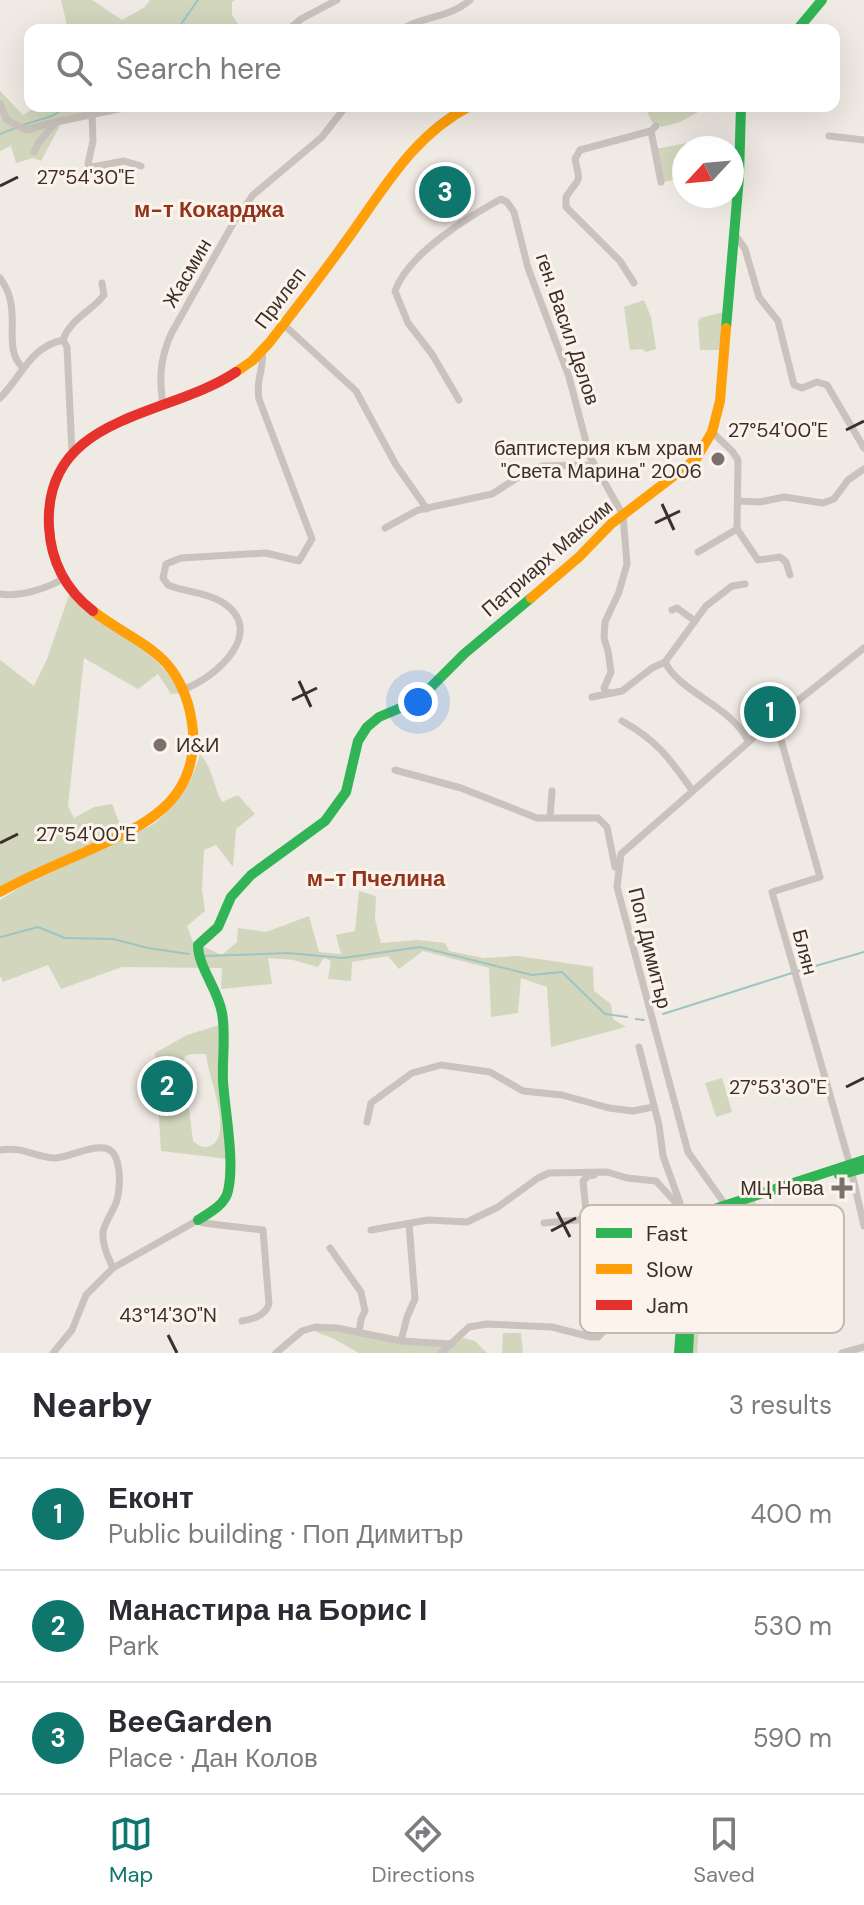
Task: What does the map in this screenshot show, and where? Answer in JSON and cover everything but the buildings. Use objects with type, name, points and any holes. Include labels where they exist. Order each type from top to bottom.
[{"type":"street","points":[[295,24],[337,0]]},
{"type":"street","points":[[414,24],[445,15],[470,0]]},
{"type":"street","points":[[802,24],[822,0]]},
{"type":"street","points":[[0,104],[3,115],[26,130],[102,112]]},
{"type":"street","name":"Жасмин","points":[[163,405],[159,372],[163,353],[235,220],[253,195],[322,137],[341,112]]},
{"type":"street","name":"Прилеп","points":[[72,453],[88,438],[107,427],[219,384],[262,352],[403,160],[432,130],[458,112]]},
{"type":"street","name":"Патриарх Максим","points":[[198,1220],[218,1207],[228,1193],[229,1150],[222,1014],[197,948],[218,927],[231,897],[241,885],[325,821],[346,792],[358,741],[367,727],[379,717],[423,695],[464,654],[563,571],[623,515],[696,459],[712,432],[720,401],[741,112]]},
{"type":"street","points":[[92,114],[93,141],[88,164],[92,167],[124,161],[141,166]]},
{"type":"street","points":[[34,152],[56,122]]},
{"type":"street","points":[[634,283],[620,261],[565,203],[580,176],[575,163],[577,152],[654,128],[661,182]]},
{"type":"street","points":[[829,136],[864,140]]},
{"type":"street","name":"ген. Васил Делов","points":[[459,400],[432,354],[408,323],[395,291],[402,274],[429,249],[468,218],[501,199],[514,212],[532,279],[569,377],[594,465],[623,515],[627,564],[605,622],[604,638],[611,672],[604,688],[612,693]]},
{"type":"street","points":[[734,233],[745,249],[759,297],[778,321],[794,385],[802,388],[817,382],[827,385],[864,448]]},
{"type":"street","points":[[0,278],[6,287],[12,313],[8,343],[11,354],[23,368]]},
{"type":"street","points":[[0,892],[148,822],[169,802],[186,773],[193,743],[184,689],[175,672],[160,655],[89,608],[63,579],[51,546],[51,488],[72,453],[64,334],[85,310],[101,300],[104,295],[102,283]]},
{"type":"street","points":[[283,324],[356,391],[396,465],[427,509]]},
{"type":"street","points":[[0,398],[44,346],[63,340]]},
{"type":"street","points":[[184,689],[210,676],[236,649],[240,636],[238,619],[225,603],[168,585],[163,578],[166,564],[181,558],[266,553],[299,561],[312,539],[261,408],[257,376],[264,357],[262,352]]},
{"type":"street","points":[[712,432],[738,460],[737,529],[758,560],[780,557],[786,562],[790,575]]},
{"type":"street","points":[[385,528],[410,514],[492,494],[528,471],[543,466],[594,465]]},
{"type":"street","points":[[738,501],[760,502],[784,497],[823,503],[834,499],[848,480],[864,469]]},
{"type":"street","points":[[698,552],[737,529]]},
{"type":"street","points":[[0,594],[20,594],[63,579]]},
{"type":"street","points":[[592,697],[622,691],[665,662],[706,606],[732,586],[745,584]]},
{"type":"street","points":[[672,610],[677,608],[695,621]]},
{"type":"street","name":"Поп Димитър","points":[[725,1205],[688,1152],[617,887],[621,854],[626,846],[748,741],[864,648]]},
{"type":"street","points":[[665,662],[670,672],[688,684],[691,690],[707,698],[744,733],[748,741]]},
{"type":"street","name":"Блян","points":[[775,719],[820,877],[772,892],[864,1226]]},
{"type":"street","points":[[622,721],[662,749],[692,790]]},
{"type":"street","points":[[395,770],[461,788],[537,818],[591,817],[604,822],[613,848],[617,887]]},
{"type":"street","points":[[550,817],[552,791]]},
{"type":"street","points":[[639,1047],[663,1156],[684,1205]]},
{"type":"street","points":[[367,1122],[371,1103],[399,1081],[421,1069],[441,1065],[490,1072],[523,1091],[562,1095],[633,1111],[653,1107]]},
{"type":"street","points":[[0,1150],[17,1148],[54,1158],[97,1148],[113,1151],[119,1193],[103,1234],[104,1246],[113,1268]]},
{"type":"street","points":[[729,1205],[850,1168],[864,1160]]},
{"type":"street","points":[[850,1168],[864,1168]]},
{"type":"street","points":[[371,1230],[428,1220],[467,1222],[498,1207],[544,1175],[613,1172],[627,1178],[656,1181],[678,1205]]},
{"type":"street","points":[[585,1205],[583,1181],[600,1173]]},
{"type":"street","points":[[544,1223],[580,1219]]},
{"type":"street","points":[[53,1353],[72,1330],[86,1295],[113,1268],[198,1220],[263,1230],[269,1304],[264,1312],[253,1319],[242,1321]]},
{"type":"street","points":[[401,1341],[415,1299],[409,1224]]},
{"type":"street","points":[[330,1248],[361,1292],[365,1311],[359,1333]]},
{"type":"street","points":[[441,1353],[469,1327],[487,1324],[552,1327],[598,1337],[601,1333]]},
{"type":"street","points":[[276,1353],[302,1331],[315,1327],[337,1328],[401,1341],[452,1344]]},
{"type":"street","points":[[679,1353],[680,1333]]},
{"type":"street","points":[[688,1333],[688,1353]]},
{"type":"street","points":[[842,1353],[864,1347]]},
{"type":"green space","points":[[61,0],[92,0],[122,20],[145,7],[150,0],[235,0],[232,2],[232,15],[238,24],[67,24]]},
{"type":"green space","points":[[0,91],[23,115],[28,112],[94,112],[64,118],[41,161],[33,158],[16,163],[11,146],[0,151]]},
{"type":"green space","points":[[647,112],[698,112],[662,127],[652,122]]},
{"type":"green space","points":[[672,146],[670,181],[661,182],[655,149]]},
{"type":"green space","points":[[644,300],[651,317],[656,349],[646,352],[642,349],[630,350],[624,307]]},
{"type":"green space","points":[[728,311],[725,350],[700,350],[700,318]]},
{"type":"green space","points":[[69,595],[145,650],[159,663],[180,693],[171,694],[158,674],[138,689],[84,658],[68,806],[74,818],[94,807],[112,804],[123,832],[0,888],[0,660],[34,686],[47,659]]},
{"type":"green space","points":[[200,754],[222,802],[238,795],[255,814],[236,829],[233,867],[216,845],[204,850],[202,890],[205,911],[187,926],[193,942],[222,955],[237,942],[238,928],[266,932],[309,916],[319,952],[341,954],[336,935],[355,931],[359,891],[376,896],[375,919],[381,943],[418,940],[445,943],[449,951],[484,958],[518,956],[593,967],[594,991],[611,1004],[613,1019],[626,1027],[551,1047],[547,987],[521,978],[518,1013],[491,1017],[489,968],[423,951],[399,969],[388,956],[352,962],[351,981],[328,979],[331,961],[324,958],[318,967],[293,960],[268,958],[272,984],[221,989],[222,968],[122,967],[61,989],[48,965],[3,982],[0,976],[0,900],[154,824],[183,792]]},
{"type":"green space","points":[[223,1024],[228,1159],[161,1151],[155,1053],[187,1035]],"holes":[[[206,1054],[218,1104],[220,1131],[217,1140],[205,1147],[193,1141],[189,1109],[176,1091],[185,1056]]]},
{"type":"green space","points":[[722,1078],[732,1112],[716,1117],[705,1083]]},
{"type":"green space","points":[[330,1328],[450,1346],[463,1338],[475,1341],[487,1353],[359,1353],[314,1331]]},
{"type":"green space","points":[[503,1333],[521,1333],[523,1353],[502,1353]]},
{"type":"green space","points":[[689,1333],[698,1333],[697,1353],[688,1353]]},
{"type":"waterway","points":[[181,24],[198,0]]},
{"type":"waterway","points":[[23,125],[58,112]]},
{"type":"waterway","points":[[0,134],[18,127]]},
{"type":"waterway","points":[[1,937],[38,927],[65,938],[113,939],[189,954]]},
{"type":"waterway","points":[[204,956],[288,953],[343,958],[420,947],[532,975],[562,972],[605,1014],[627,1017]]},
{"type":"waterway","points":[[798,971],[864,952]]},
{"type":"waterway","points":[[663,1014],[792,973]]},
{"type":"waterway","points":[[636,1019],[644,1020]]},
{"type":"traffic: fast","points":[[802,24],[822,0]]},
{"type":"traffic: fast","points":[[726,328],[739,177],[741,112]]},
{"type":"traffic: fast","points":[[198,1220],[224,1200],[230,1179],[222,1013],[201,962],[198,945],[218,927],[231,897],[251,875],[325,821],[346,792],[358,741],[367,727],[379,717],[423,695],[464,654],[531,598]]},
{"type":"traffic: fast","points":[[726,1205],[864,1160]]},
{"type":"traffic: fast","points":[[839,1175],[864,1168]]},
{"type":"traffic: fast","points":[[679,1353],[680,1333]]},
{"type":"traffic: fast","points":[[688,1353],[689,1333]]},
{"type":"traffic: slow","points":[[236,372],[269,343],[404,160],[434,130],[460,112]]},
{"type":"traffic: slow","points":[[531,598],[579,557],[611,524],[696,459],[712,432],[720,401],[726,328]]},
{"type":"traffic: slow","points":[[0,892],[143,823],[160,811],[185,779],[192,757],[193,732],[188,705],[178,679],[150,649],[93,611]]},
{"type":"traffic: jam","points":[[93,611],[68,584],[50,540],[52,490],[66,462],[87,440],[114,424],[208,387],[236,372]]},
{"type":"place","name":"BeeGarden","points":[[445,192]]},
{"type":"place","name":"баптистерия към храм \"Света Марина\" 2006","points":[[718,459]]},
{"type":"place","name":"Еконт","points":[[770,712]]},
{"type":"place","name":"И&И","points":[[160,745]]},
{"type":"place","name":"Манастира на Борис І","points":[[167,1086]]},
{"type":"place","name":"МЦ Нова","points":[[842,1188]]},
{"type":"district","name":"м-т Кокарджа","points":[[209,209]]},
{"type":"district","name":"м-т Пчелина","points":[[376,878]]}]
